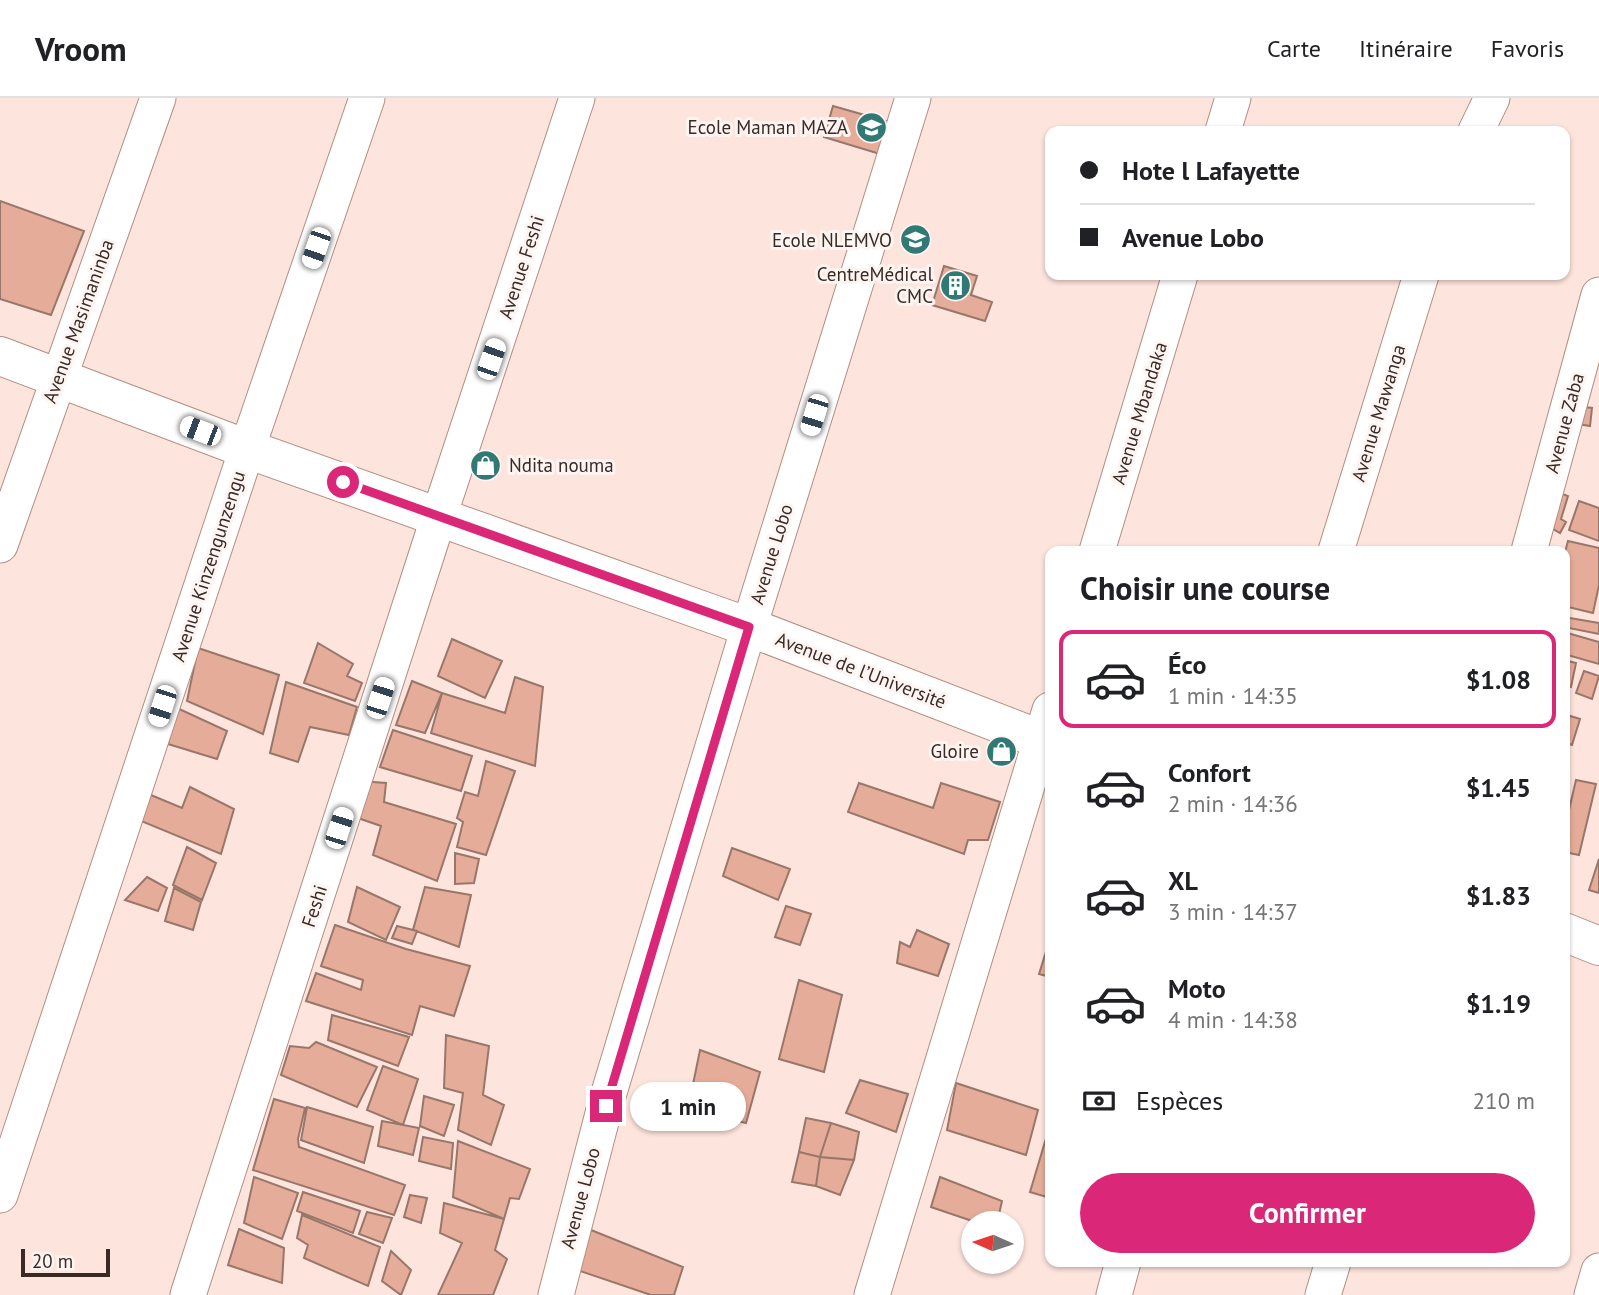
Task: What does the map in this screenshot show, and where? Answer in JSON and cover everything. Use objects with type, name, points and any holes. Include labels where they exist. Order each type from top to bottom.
[{"type":"main road","name":"Avenue de l’Université","points":[[0,356],[247,449],[1045,730]]},
{"type":"main road","points":[[1570,934],[1599,946]]},
{"type":"street","name":"Avenue Masimaninba","points":[[0,545],[158,98]]},
{"type":"street","name":"Avenue Kinzengunzengu","points":[[0,1195],[247,449],[367,98]]},
{"type":"street","name":"Avenue Feshi","points":[[439,516],[577,98]]},
{"type":"street","name":"Avenue Lobo","points":[[556,1295],[606,1106],[749,627],[913,98]]},
{"type":"street","points":[[1225,126],[1233,98]]},
{"type":"street","points":[[1478,126],[1492,98]]},
{"type":"street","name":"Avenue Mbandaka","points":[[1099,546],[1178,280]]},
{"type":"street","name":"Avenue Mawanga","points":[[1338,546],[1419,280]]},
{"type":"street","name":"Avenue Zaba","points":[[1530,546],[1599,295]]},
{"type":"street","name":"Feshi","points":[[188,1295],[439,516]]},
{"type":"street","points":[[872,1295],[1045,737]]},
{"type":"street","points":[[1114,1295],[1122,1267]]},
{"type":"street","points":[[1323,1295],[1331,1267]]},
{"type":"street","points":[[1592,1295],[1599,1271]]},
{"type":"building","name":"Ecole Maman MAZA","points":[[833,106],[889,122],[880,154],[824,137]]},
{"type":"building","points":[[0,201],[84,231],[51,315],[0,299]]},
{"type":"building","name":"CentreMédical CMC","points":[[944,266],[977,276],[971,295],[992,302],[985,321],[932,305]]},
{"type":"building","points":[[1575,406],[1592,408],[1590,426],[1572,423]]},
{"type":"building","points":[[1554,491],[1568,496],[1561,519],[1566,522],[1560,533],[1548,526]]},
{"type":"building","points":[[1579,501],[1599,508],[1599,541],[1569,530]]},
{"type":"building","points":[[1568,541],[1599,548],[1599,585],[1593,613],[1570,607],[1570,546],[1567,546]]},
{"type":"building","points":[[1570,618],[1599,623],[1599,634],[1570,628]]},
{"type":"building","points":[[1570,634],[1599,642],[1599,664],[1570,656]]},
{"type":"building","points":[[452,639],[502,661],[485,698],[438,676]]},
{"type":"building","points":[[318,643],[353,664],[347,676],[362,683],[355,701],[304,683]]},
{"type":"building","points":[[198,648],[279,675],[263,734],[187,701]]},
{"type":"building","points":[[1570,662],[1576,663],[1570,687]]},
{"type":"building","points":[[1584,671],[1599,676],[1592,699],[1576,693]]},
{"type":"building","points":[[515,677],[543,687],[535,766],[431,733],[442,693],[505,713]]},
{"type":"building","points":[[412,681],[442,693],[425,733],[396,725]]},
{"type":"building","points":[[286,682],[357,707],[349,735],[310,727],[298,762],[270,753]]},
{"type":"building","points":[[177,708],[227,731],[217,759],[168,744]]},
{"type":"building","points":[[1570,716],[1580,719],[1572,745],[1570,744]]},
{"type":"building","points":[[393,730],[472,756],[461,791],[380,767]]},
{"type":"building","points":[[486,761],[515,771],[486,855],[457,847],[463,822],[457,818],[465,792],[478,796]]},
{"type":"building","points":[[1576,780],[1596,784],[1579,855],[1570,853],[1570,806]]},
{"type":"building","points":[[359,781],[386,783],[384,802],[456,824],[437,881],[373,855],[381,826],[352,816]]},
{"type":"building","points":[[859,783],[933,808],[941,783],[1000,802],[988,840],[968,840],[964,854],[848,812]]},
{"type":"building","points":[[190,787],[234,809],[221,854],[141,821],[146,793],[182,808]]},
{"type":"building","points":[[187,847],[216,863],[202,900],[173,885]]},
{"type":"building","points":[[732,848],[790,869],[778,900],[723,876]]},
{"type":"building","points":[[455,853],[479,859],[474,883],[455,884]]},
{"type":"building","points":[[1599,859],[1599,893],[1589,890]]},
{"type":"building","points":[[147,877],[167,888],[158,911],[125,900]]},
{"type":"building","points":[[357,887],[400,907],[386,940],[348,922]]},
{"type":"building","points":[[425,887],[471,895],[459,947],[413,930]]},
{"type":"building","points":[[174,888],[201,902],[193,930],[165,921]]},
{"type":"building","points":[[786,906],[811,914],[800,945],[775,937]]},
{"type":"building","points":[[335,925],[406,949],[470,966],[454,1016],[420,1006],[412,1035],[306,1001],[316,973],[361,990],[363,980],[321,966]]},
{"type":"building","points":[[397,926],[417,931],[412,944],[392,938]]},
{"type":"building","points":[[917,930],[949,944],[938,976],[897,963],[900,942],[910,947]]},
{"type":"building","points":[[1045,955],[1045,976],[1039,974]]},
{"type":"building","points":[[799,980],[842,995],[824,1072],[779,1059]]},
{"type":"building","points":[[332,1015],[409,1037],[398,1066],[328,1040]]},
{"type":"building","points":[[446,1035],[489,1046],[483,1095],[504,1105],[491,1145],[458,1130],[463,1093],[444,1088]]},
{"type":"building","points":[[316,1042],[377,1067],[357,1107],[281,1075],[290,1046],[309,1048]]},
{"type":"building","points":[[700,1050],[760,1072],[746,1123],[712,1115],[715,1099],[691,1094]]},
{"type":"building","points":[[383,1066],[418,1079],[403,1125],[367,1110]]},
{"type":"building","points":[[860,1080],[908,1094],[896,1132],[846,1113]]},
{"type":"building","points":[[956,1083],[1038,1110],[1026,1155],[947,1130]]},
{"type":"building","points":[[424,1096],[454,1105],[444,1136],[420,1126]]},
{"type":"building","points":[[274,1099],[305,1108],[298,1139],[299,1147],[405,1185],[394,1215],[253,1170]]},
{"type":"building","points":[[307,1107],[373,1127],[364,1163],[301,1140]]},
{"type":"building","points":[[806,1118],[831,1123],[820,1157],[799,1152]]},
{"type":"building","points":[[382,1121],[419,1128],[413,1155],[378,1146]]},
{"type":"building","points":[[831,1123],[859,1132],[854,1160],[820,1157]]},
{"type":"building","points":[[423,1137],[453,1143],[451,1169],[419,1161]]},
{"type":"building","points":[[458,1141],[530,1169],[519,1199],[510,1198],[504,1219],[453,1197]]},
{"type":"building","points":[[1045,1142],[1045,1196],[1030,1192]]},
{"type":"building","points":[[799,1152],[820,1157],[816,1186],[792,1182]]},
{"type":"building","points":[[820,1157],[854,1160],[840,1195],[816,1186]]},
{"type":"building","points":[[254,1177],[298,1193],[282,1239],[244,1223]]},
{"type":"building","points":[[940,1177],[1002,1201],[1000,1211],[961,1211],[961,1217],[931,1207]]},
{"type":"building","points":[[303,1192],[360,1211],[353,1233],[297,1211]]},
{"type":"building","points":[[410,1195],[427,1198],[421,1223],[404,1217]]},
{"type":"building","points":[[444,1203],[504,1219],[495,1250],[507,1259],[493,1295],[438,1295],[462,1243],[440,1233]]},
{"type":"building","points":[[367,1212],[392,1218],[383,1243],[359,1234]]},
{"type":"building","points":[[302,1215],[380,1247],[368,1286],[304,1258],[308,1245],[297,1238]]},
{"type":"building","points":[[239,1229],[284,1248],[282,1283],[228,1265]]},
{"type":"building","points":[[591,1230],[683,1267],[674,1295],[651,1295],[577,1270]]},
{"type":"building","points":[[391,1251],[411,1270],[401,1295],[382,1281]]},
{"type":"place","name":"Ecole Maman MAZA","points":[[871,127]]},
{"type":"place","name":"Ecole NLEMVO","points":[[915,240]]},
{"type":"place","name":"CentreMédical CMC","points":[[956,285]]},
{"type":"place","name":"Ndita nouma","points":[[486,465]]},
{"type":"place","name":"Gloire","points":[[1002,751]]},
{"type":"route","points":[[343,482],[749,627],[606,1106]]}]
